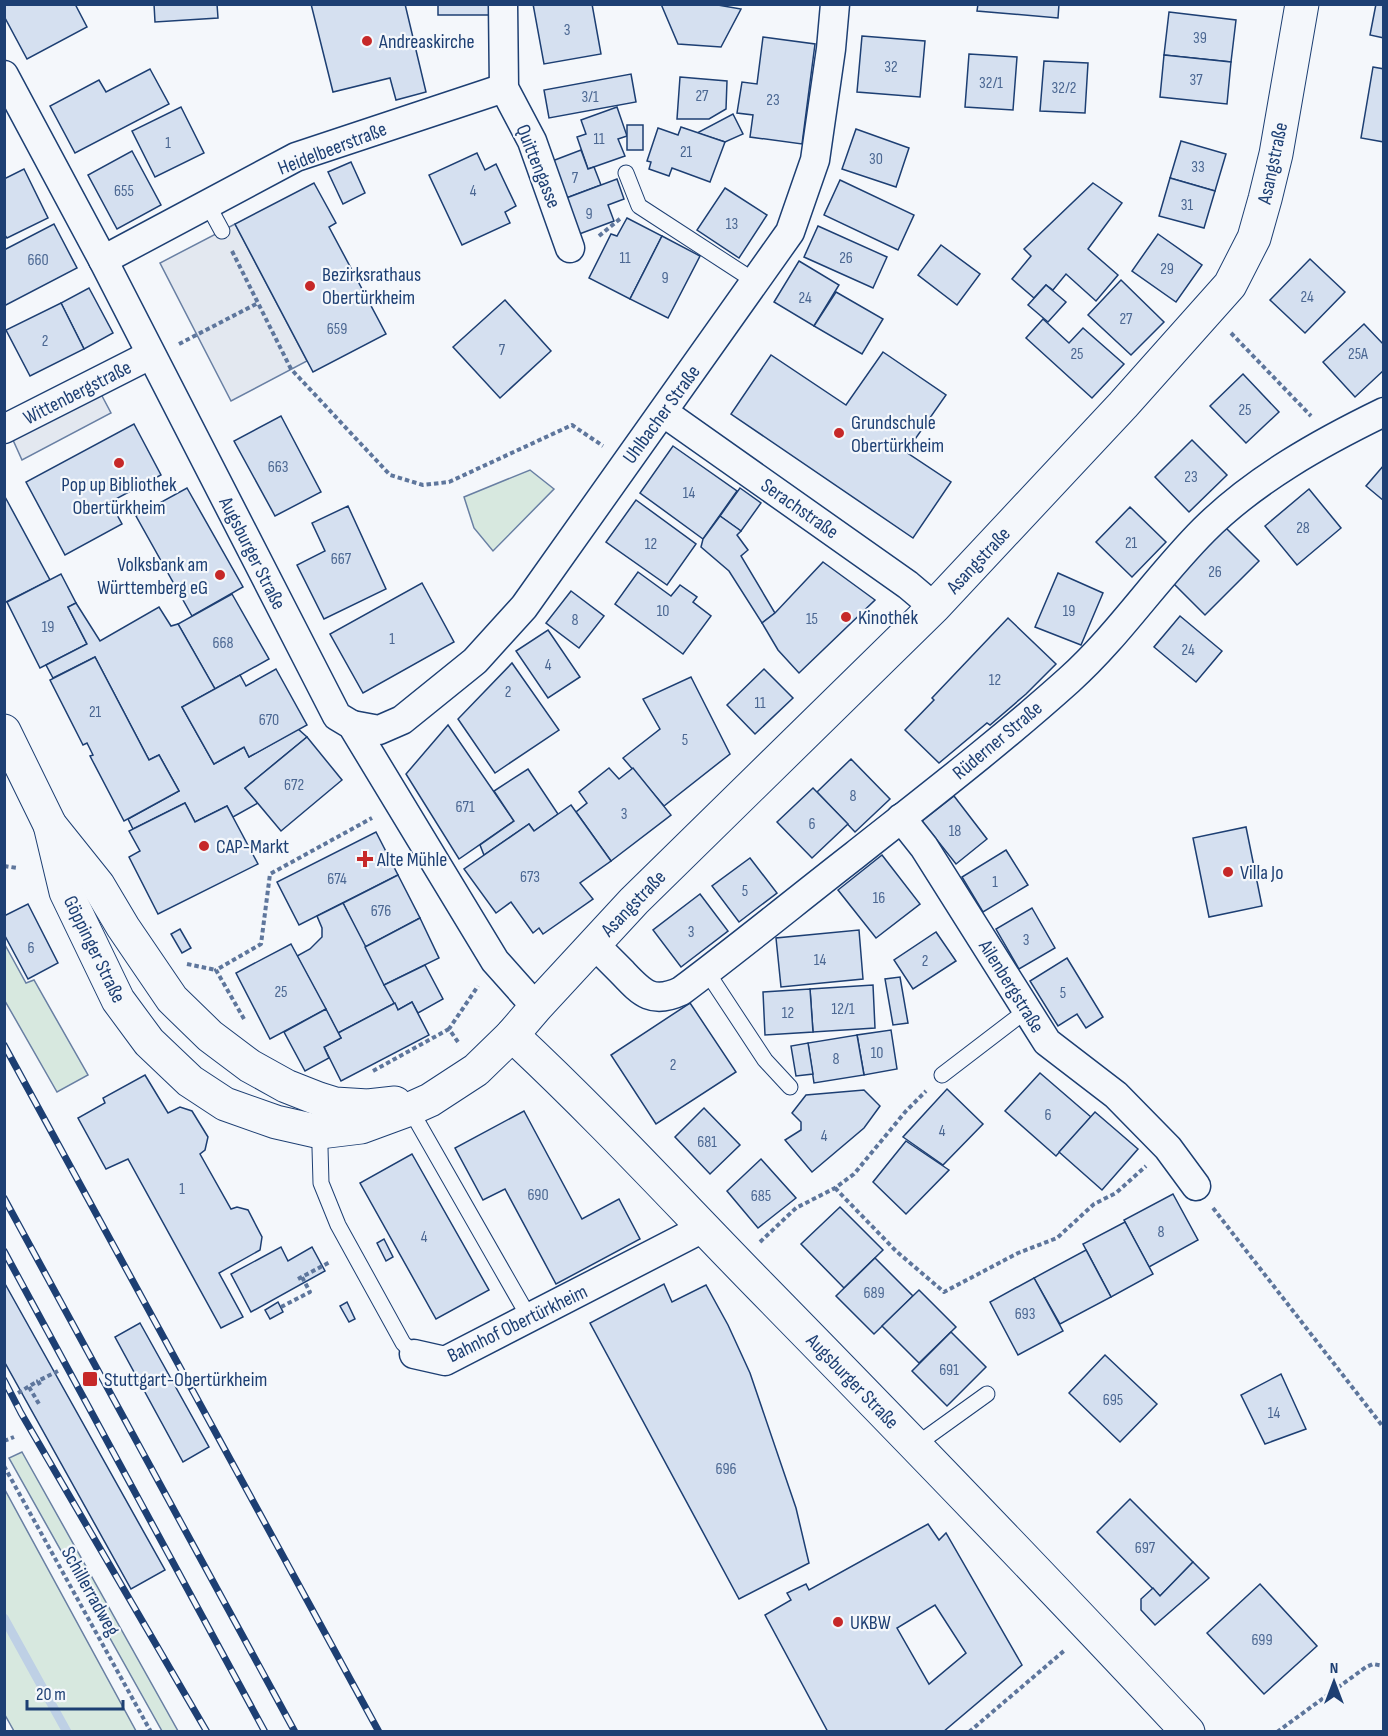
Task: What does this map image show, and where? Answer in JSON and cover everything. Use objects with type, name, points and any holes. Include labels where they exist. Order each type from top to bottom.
[{"type":"street","name":"Quittengasse","points":[[502,4],[504,88],[532,141],[570,248]]},
{"type":"street","name":"Uhlbacher Straße","points":[[352,725],[379,730],[402,720],[475,662],[524,607],[790,232],[815,160],[835,4]]},
{"type":"street","name":"Asangstraße","points":[[512,1035],[594,944],[668,867],[934,607],[1123,405],[1230,285],[1254,238],[1276,154],[1302,4]]},
{"type":"street","name":"Augsburger Straße","points":[[4,75],[103,260],[337,716],[352,725],[495,961],[536,1007]]},
{"type":"street","name":"Heidelbeerstraße","points":[[103,260],[296,157],[504,88]]},
{"type":"street","name":"Wittenbergstraße","points":[[4,429],[150,355]]},
{"type":"street","name":"Serachstraße","points":[[663,412],[908,585],[934,607]]},
{"type":"street","name":"Rüderner Straße","points":[[594,944],[636,987],[646,994],[656,997],[681,991],[1028,716],[1082,668],[1128,620],[1162,576],[1217,518],[1263,482],[1332,438],[1383,412]]},
{"type":"street","name":"Göppinger Straße","points":[[4,731],[50,825],[98,885],[123,927],[172,999],[210,1036],[250,1066],[286,1086],[328,1118]]},
{"type":"street","name":"Ailenbergstraße","points":[[901,818],[924,847],[1047,1042],[1116,1095],[1167,1148],[1196,1186]]},
{"type":"street","name":"Göppinger Straße","points":[[50,825],[66,892],[118,1000],[149,1042],[190,1081],[225,1104],[276,1122],[328,1118],[368,1106],[420,1104],[476,1070],[512,1035]]},
{"type":"street","name":"Augsburger Straße","points":[[512,1035],[557,1077],[705,1227],[1188,1731]]},
{"type":"street","name":"Bahnhof Obertürkheim","points":[[414,1354],[445,1362],[705,1227]]},
{"type":"lane","points":[[626,173],[639,206],[756,282]]},
{"type":"lane","points":[[208,205],[222,231]]},
{"type":"lane","points":[[707,972],[761,1054],[790,1087]]},
{"type":"lane","points":[[942,1075],[1027,1010]]},
{"type":"lane","points":[[420,1104],[530,1318]]},
{"type":"lane","name":"Bahnhof Obertürkheim","points":[[328,1118],[321,1183],[338,1225],[403,1343],[414,1354]]},
{"type":"lane","points":[[916,1445],[987,1394]]},
{"type":"path","points":[[570,248],[600,236],[639,206]]},
{"type":"path","points":[[222,231],[291,369],[390,475],[423,485],[449,482],[572,425],[626,462]]},
{"type":"path","points":[[178,345],[258,303]]},
{"type":"path","points":[[1208,310],[1332,438]]},
{"type":"path","points":[[182,963],[216,970],[261,944],[270,873],[399,804]]},
{"type":"path","points":[[4,866],[17,868]]},
{"type":"path","points":[[369,1073],[449,1029],[495,961]]},
{"type":"path","points":[[216,970],[244,1019]]},
{"type":"path","points":[[449,1029],[476,1070]]},
{"type":"path","points":[[738,1263],[796,1208],[835,1188],[854,1174],[906,1111],[942,1075]]},
{"type":"path","points":[[835,1188],[896,1251],[944,1292],[1018,1253],[1058,1238],[1094,1204],[1116,1193],[1167,1148]]},
{"type":"path","points":[[1196,1186],[1383,1428]]},
{"type":"path","points":[[281,1307],[310,1292],[300,1278],[352,1250]]},
{"type":"path","points":[[18,1393],[58,1371]]},
{"type":"path","points":[[29,1387],[39,1404]]},
{"type":"path","points":[[4,1441],[14,1437]]},
{"type":"path","name":"Schillerradweg","points":[[4,1466],[151,1731]]},
{"type":"path","points":[[969,1731],[1038,1675],[1090,1627]]},
{"type":"path","points":[[1277,1731],[1366,1667],[1373,1664],[1383,1666]]},
{"type":"shaded area","points":[[235,224],[307,361],[231,401],[160,263]]},
{"type":"shaded area","points":[[101,394],[111,413],[22,460],[13,440]]},
{"type":"shaded area","points":[[530,470],[554,489],[493,551],[474,528],[464,497]]},
{"type":"shaded area","points":[[4,943],[26,983],[34,980],[88,1075],[57,1092],[5,1001]]},
{"type":"shaded area","points":[[22,1452],[178,1731],[162,1731],[9,1458]]},
{"type":"shaded area","points":[[4,1490],[136,1731],[14,1731],[5,1715]]},
{"type":"building","points":[[4,4],[75,4],[87,27],[27,59],[4,16]]},
{"type":"building","points":[[154,4],[217,4],[218,18],[155,22]]},
{"type":"building","name":"Andreaskirche","points":[[311,4],[405,4],[426,92],[396,100],[390,78],[333,92]]},
{"type":"building","points":[[438,4],[491,4],[491,15],[438,15]]},
{"type":"building","points":[[533,4],[592,4],[601,54],[544,64]]},
{"type":"building","points":[[661,4],[712,4],[741,9],[721,47],[678,44]]},
{"type":"building","points":[[978,4],[1059,4],[1058,18],[977,11]]},
{"type":"building","points":[[1376,4],[1384,4],[1384,38],[1370,35]]},
{"type":"building","points":[[1169,12],[1236,20],[1231,62],[1164,55]]},
{"type":"building","points":[[862,36],[925,41],[920,97],[857,92]]},
{"type":"building","points":[[763,37],[815,44],[802,144],[750,137],[753,115],[737,113],[742,82],[757,84]]},
{"type":"building","points":[[969,54],[1017,57],[1013,110],[965,107]]},
{"type":"building","points":[[1164,55],[1231,62],[1227,104],[1160,97]]},
{"type":"building","points":[[1044,61],[1088,63],[1085,113],[1040,111]]},
{"type":"building","points":[[1373,67],[1384,69],[1384,142],[1361,138]]},
{"type":"building","points":[[150,69],[169,104],[75,153],[50,106],[99,80],[106,92]]},
{"type":"building","points":[[631,74],[636,102],[549,118],[544,90]]},
{"type":"building","points":[[680,77],[727,81],[726,109],[709,119],[677,119]]},
{"type":"building","points":[[181,107],[204,153],[155,177],[132,131]]},
{"type":"building","points":[[617,107],[627,136],[618,139],[625,156],[588,169],[577,137],[586,134],[581,120]]},
{"type":"building","points":[[733,114],[743,134],[725,142],[697,133]]},
{"type":"building","points":[[627,125],[643,125],[643,150],[627,150]]},
{"type":"building","points":[[681,127],[725,142],[710,182],[672,168],[669,176],[649,169],[651,162],[647,161],[658,128],[678,135]]},
{"type":"building","points":[[856,129],[909,148],[896,187],[842,169]]},
{"type":"building","points":[[1181,141],[1226,154],[1215,191],[1170,178]]},
{"type":"building","points":[[581,150],[588,169],[594,167],[601,185],[561,200],[547,163]]},
{"type":"building","points":[[132,151],[161,205],[117,229],[88,175]]},
{"type":"building","points":[[477,153],[485,170],[496,164],[516,206],[505,212],[510,223],[462,245],[429,175]]},
{"type":"building","points":[[351,162],[365,193],[343,204],[328,172]]},
{"type":"building","points":[[24,169],[48,218],[7,238],[4,234],[4,179]]},
{"type":"building","points":[[1170,178],[1215,191],[1204,228],[1159,216]]},
{"type":"building","points":[[617,179],[624,199],[608,205],[614,221],[574,236],[561,200]]},
{"type":"building","points":[[840,180],[914,215],[898,250],[824,215]]},
{"type":"building","points":[[314,183],[336,223],[329,227],[386,334],[313,372],[235,224]]},
{"type":"building","points":[[1093,183],[1122,203],[1088,249],[1118,275],[1096,301],[1066,274],[1053,290],[1046,285],[1034,298],[1012,279],[1031,256],[1024,249]]},
{"type":"building","points":[[725,188],[767,215],[739,258],[697,230]]},
{"type":"building","points":[[627,218],[662,236],[630,299],[589,278],[611,234],[617,236]]},
{"type":"building","points":[[54,224],[77,268],[4,306],[4,250]]},
{"type":"building","points":[[818,226],[887,257],[873,288],[804,257]]},
{"type":"building","points":[[1158,234],[1202,265],[1176,302],[1132,271]]},
{"type":"building","points":[[662,236],[700,256],[668,318],[630,299]]},
{"type":"building","points":[[941,245],[980,274],[957,305],[918,275]]},
{"type":"building","points":[[1310,259],[1345,292],[1305,333],[1270,300]]},
{"type":"building","points":[[799,261],[839,285],[814,326],[774,302]]},
{"type":"building","points":[[1121,280],[1164,322],[1131,355],[1088,315]]},
{"type":"building","points":[[1046,285],[1066,302],[1048,322],[1028,305]]},
{"type":"building","points":[[89,288],[113,333],[84,349],[61,303]]},
{"type":"building","points":[[836,292],[883,319],[862,354],[814,326]]},
{"type":"building","points":[[505,300],[551,351],[500,398],[453,347]]},
{"type":"building","points":[[61,303],[84,349],[30,376],[6,330]]},
{"type":"building","points":[[1043,319],[1069,343],[1083,328],[1124,364],[1092,398],[1026,338]]},
{"type":"building","points":[[1364,324],[1384,345],[1384,370],[1355,397],[1323,362]]},
{"type":"building","name":"Grundschule Obertürkheim","points":[[883,352],[946,395],[906,452],[951,482],[913,538],[731,414],[771,355],[846,405]]},
{"type":"building","points":[[1243,374],[1279,412],[1246,443],[1210,406]]},
{"type":"building","points":[[281,416],[321,492],[275,516],[234,441]]},
{"type":"building","points":[[134,424],[161,475],[110,502],[122,524],[65,555],[26,482]]},
{"type":"building","points":[[1192,440],[1227,475],[1189,512],[1155,477]]},
{"type":"building","points":[[673,446],[737,491],[703,539],[640,493]]},
{"type":"building","points":[[1384,465],[1384,501],[1366,486]]},
{"type":"building","points":[[187,488],[243,587],[192,616],[136,516]]},
{"type":"building","points":[[740,488],[761,503],[741,531],[720,516]]},
{"type":"building","points":[[1309,489],[1341,528],[1297,565],[1265,526]]},
{"type":"building","points":[[4,495],[50,580],[4,603]]},
{"type":"building","points":[[636,500],[696,544],[667,585],[606,542]]},
{"type":"building","points":[[348,506],[386,589],[324,619],[297,565],[325,551],[312,523]]},
{"type":"building","points":[[1130,507],[1166,542],[1132,577],[1096,542]]},
{"type":"building","points":[[720,516],[741,531],[737,535],[748,550],[741,556],[775,613],[762,623],[729,571],[701,547],[703,539]]},
{"type":"building","points":[[1225,527],[1259,561],[1205,615],[1171,581]]},
{"type":"building","points":[[823,562],[875,600],[799,673],[778,650],[762,623],[775,613]]},
{"type":"building","points":[[638,572],[671,596],[680,585],[697,597],[693,602],[711,616],[683,654],[615,604]]},
{"type":"building","points":[[1058,573],[1103,593],[1081,645],[1035,627]]},
{"type":"building","points":[[61,574],[76,603],[68,607],[87,644],[40,668],[7,602]]},
{"type":"building","points":[[422,583],[454,642],[363,693],[330,634]]},
{"type":"building","points":[[571,591],[604,616],[579,648],[546,623]]},
{"type":"building","points":[[232,594],[269,659],[215,689],[178,624]]},
{"type":"building","points":[[76,603],[100,641],[159,607],[171,626],[178,624],[215,689],[182,707],[214,764],[244,747],[249,757],[298,729],[307,737],[245,788],[258,803],[233,817],[227,806],[195,822],[185,803],[133,829],[128,819],[179,791],[159,755],[149,760],[95,657],[53,678],[46,665],[87,644],[68,607]]},
{"type":"building","points":[[1180,616],[1222,651],[1196,682],[1154,647]]},
{"type":"building","points":[[1008,618],[1056,664],[990,725],[987,723],[939,763],[905,730]]},
{"type":"building","points":[[548,630],[580,677],[548,698],[516,651]]},
{"type":"building","points":[[95,657],[149,760],[159,755],[179,791],[124,821],[90,756],[93,755],[87,743],[83,745],[50,680]]},
{"type":"building","points":[[512,663],[559,730],[495,773],[458,719]]},
{"type":"building","points":[[276,669],[307,725],[249,757],[244,747],[214,764],[182,707],[240,675],[246,686]]},
{"type":"building","points":[[764,669],[793,698],[755,734],[727,705]]},
{"type":"building","points":[[691,677],[730,754],[664,806],[623,758],[660,729],[643,699]]},
{"type":"building","points":[[448,725],[514,821],[459,859],[406,774]]},
{"type":"building","points":[[307,737],[342,780],[281,831],[245,788]]},
{"type":"building","points":[[851,759],[890,799],[855,832],[817,792]]},
{"type":"building","points":[[609,768],[619,779],[633,768],[671,815],[611,861],[576,812],[587,803],[579,792]]},
{"type":"building","points":[[528,769],[558,814],[534,831],[529,824],[484,855],[480,845],[514,821],[494,791]]},
{"type":"building","points":[[813,788],[848,824],[812,858],[777,822]]},
{"type":"building","points":[[954,796],[987,839],[956,864],[922,821]]},
{"type":"building","points":[[185,803],[195,822],[227,806],[258,864],[158,914],[129,857],[140,851],[129,831]]},
{"type":"building","points":[[571,805],[611,861],[580,883],[593,899],[543,934],[539,928],[533,933],[511,902],[496,913],[464,869],[529,824],[534,831]]},
{"type":"building","name":"Villa Jo","points":[[1246,827],[1262,906],[1209,917],[1193,838]]},
{"type":"building","points":[[376,832],[398,875],[299,925],[277,882]]},
{"type":"building","points":[[1006,850],[1028,885],[983,912],[962,877]]},
{"type":"building","points":[[882,855],[920,904],[876,938],[838,890]]},
{"type":"building","points":[[750,858],[777,893],[739,922],[712,886]]},
{"type":"building","points":[[398,875],[420,918],[365,947],[343,903]]},
{"type":"building","points":[[700,894],[728,931],[681,967],[653,930]]},
{"type":"building","points":[[343,903],[395,1003],[338,1033],[297,956],[310,949],[322,937],[322,928],[317,916]]},
{"type":"building","points":[[28,904],[58,963],[28,979],[4,934],[4,916]]},
{"type":"building","points":[[1032,908],[1055,948],[1019,969],[996,929]]},
{"type":"building","points":[[420,918],[439,958],[384,985],[365,947]]},
{"type":"building","points":[[180,929],[191,948],[182,953],[171,934]]},
{"type":"building","points":[[859,930],[863,979],[781,987],[776,938]]},
{"type":"building","points":[[936,932],[956,961],[913,989],[894,960]]},
{"type":"building","points":[[291,944],[326,1009],[270,1039],[236,973]]},
{"type":"building","points":[[1067,958],[1103,1017],[1086,1028],[1077,1014],[1058,1026],[1030,981]]},
{"type":"building","points":[[425,965],[443,999],[418,1013],[412,1002],[398,1010],[384,985]]},
{"type":"building","points":[[900,977],[908,1023],[893,1025],[885,979]]},
{"type":"building","points":[[873,985],[875,1028],[813,1032],[810,989]]},
{"type":"building","points":[[810,989],[813,1032],[765,1035],[763,992]]},
{"type":"building","points":[[412,1002],[429,1035],[341,1081],[324,1047],[341,1038],[338,1033],[395,1003],[398,1010]]},
{"type":"building","points":[[690,1003],[736,1072],[656,1124],[611,1055]]},
{"type":"building","points":[[326,1009],[341,1038],[324,1047],[329,1058],[305,1071],[284,1032]]},
{"type":"building","points":[[891,1030],[897,1069],[864,1075],[857,1035]]},
{"type":"building","points":[[857,1035],[864,1075],[814,1083],[808,1043]]},
{"type":"building","points":[[808,1043],[813,1074],[796,1076],[791,1046]]},
{"type":"building","points":[[1040,1073],[1091,1117],[1056,1156],[1005,1111]]},
{"type":"building","points":[[145,1075],[168,1113],[180,1107],[192,1111],[208,1137],[205,1150],[200,1154],[231,1209],[237,1207],[248,1210],[262,1237],[260,1250],[219,1273],[243,1317],[221,1328],[128,1159],[106,1169],[78,1118],[105,1103],[103,1098]]},
{"type":"building","points":[[947,1089],[983,1124],[943,1165],[903,1137]]},
{"type":"building","points":[[864,1090],[880,1106],[864,1128],[812,1172],[785,1140],[801,1130],[801,1122],[792,1113],[806,1095]]},
{"type":"building","points":[[704,1108],[740,1145],[710,1174],[675,1137]]},
{"type":"building","points":[[524,1111],[582,1219],[619,1199],[640,1239],[556,1284],[505,1189],[483,1200],[455,1148]]},
{"type":"building","points":[[1095,1112],[1138,1149],[1102,1190],[1059,1152]]},
{"type":"building","points":[[906,1141],[949,1170],[906,1214],[873,1182]]},
{"type":"building","points":[[412,1154],[489,1290],[436,1319],[360,1183]]},
{"type":"building","points":[[761,1159],[796,1198],[758,1228],[727,1191]]},
{"type":"building","points":[[1173,1194],[1198,1240],[1149,1267],[1124,1220]]},
{"type":"building","points":[[840,1207],[883,1250],[844,1288],[801,1244]]},
{"type":"building","points":[[1125,1222],[1153,1274],[1111,1297],[1083,1244]]},
{"type":"building","points":[[384,1239],[393,1257],[386,1261],[377,1243]]},
{"type":"building","points":[[281,1247],[288,1261],[312,1247],[325,1271],[251,1312],[231,1274]]},
{"type":"building","points":[[1086,1250],[1111,1297],[1060,1324],[1034,1278]]},
{"type":"building","points":[[875,1258],[913,1296],[874,1334],[836,1296]]},
{"type":"building","points":[[1034,1278],[1063,1331],[1018,1355],[990,1302]]},
{"type":"building","points":[[4,1282],[165,1570],[131,1589],[4,1361]]},
{"type":"building","points":[[664,1284],[672,1302],[706,1285],[750,1373],[796,1508],[809,1563],[739,1599],[590,1323]]},
{"type":"building","points":[[919,1290],[956,1327],[919,1363],[882,1326]]},
{"type":"building","points":[[278,1302],[283,1312],[270,1319],[265,1310]]},
{"type":"building","points":[[347,1302],[355,1319],[349,1322],[340,1306]]},
{"type":"building","points":[[140,1323],[209,1447],[183,1462],[115,1337]]},
{"type":"building","points":[[951,1332],[986,1367],[947,1406],[912,1371]]},
{"type":"building","points":[[1105,1355],[1157,1404],[1120,1442],[1069,1393]]},
{"type":"building","points":[[1281,1374],[1306,1429],[1265,1444],[1241,1395]]},
{"type":"building","points":[[1130,1499],[1193,1562],[1160,1596],[1097,1532]]},
{"type":"building","name":"UKBW","points":[[928,1524],[939,1540],[946,1533],[1022,1665],[943,1732],[828,1732],[765,1615],[791,1600],[787,1593],[806,1584],[809,1590]],"holes":[[[935,1605],[966,1653],[929,1684],[897,1628]]]},
{"type":"building","points":[[1193,1562],[1209,1578],[1155,1625],[1141,1610],[1141,1599],[1153,1588],[1160,1596]]},
{"type":"building","points":[[1260,1584],[1317,1646],[1264,1694],[1207,1633]]},
{"type":"waterway","points":[[4,1618],[67,1732]]},
{"type":"railway","points":[[4,1045],[379,1732]]},
{"type":"railway","points":[[4,1198],[295,1732]]},
{"type":"railway","points":[[4,1251],[265,1732]]},
{"type":"railway","points":[[4,1380],[207,1732]]},
{"type":"place","name":"Andreaskirche","points":[[367,41]]},
{"type":"place","name":"Bezirksrathaus Obertürkheim","points":[[310,286]]},
{"type":"place","name":"Grundschule Obertürkheim","points":[[839,433]]},
{"type":"place","name":"Pop up Bibliothek Obertürkheim","points":[[119,463]]},
{"type":"place","name":"Volksbank am Württemberg eG","points":[[220,575]]},
{"type":"place","name":"Kinothek","points":[[846,617]]},
{"type":"place","name":"CAP-Markt","points":[[204,846]]},
{"type":"place","name":"Alte Mühle","points":[[365,859]]},
{"type":"place","name":"Villa Jo","points":[[1228,872]]},
{"type":"place","name":"Stuttgart-Obertürkheim","points":[[90,1379]]},
{"type":"place","name":"UKBW","points":[[838,1622]]}]
